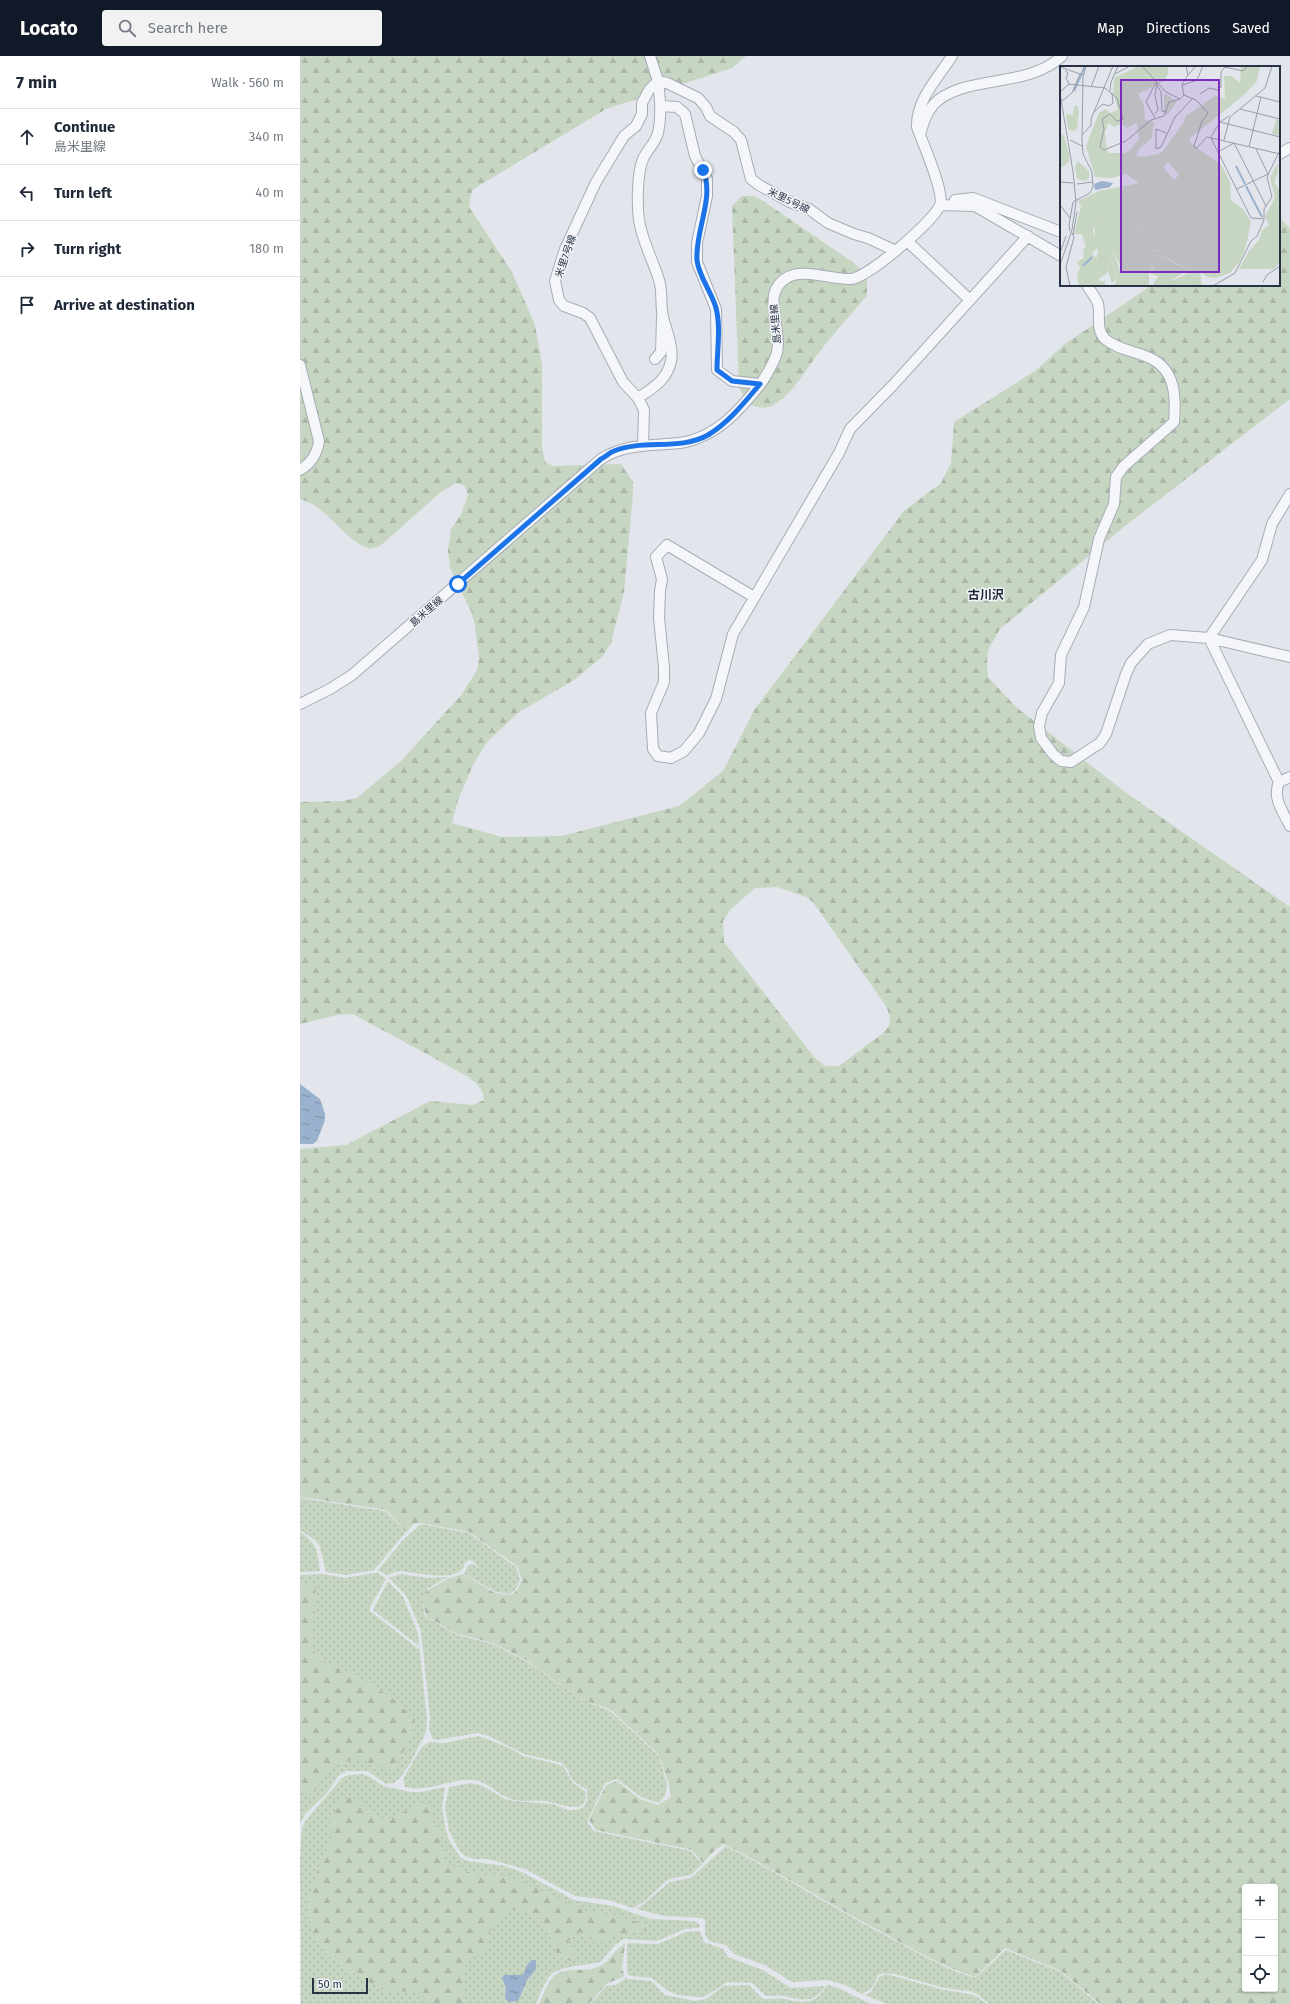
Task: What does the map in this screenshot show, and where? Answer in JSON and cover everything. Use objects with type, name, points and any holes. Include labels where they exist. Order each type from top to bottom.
[{"type":"street","points":[[638,398],[657,386],[666,375],[672,360],[668,332],[663,313],[660,282],[649,254],[639,221],[638,207],[642,161],[657,135],[661,106],[658,81],[650,56]]},
{"type":"street","points":[[940,205],[941,192],[920,135],[917,119],[919,108],[952,56]]},
{"type":"street","points":[[920,135],[928,113],[943,96],[962,88],[1036,72],[1053,65],[1062,56]]},
{"type":"street","name":"米里5号線","points":[[658,81],[667,83],[698,98],[706,107],[710,116],[734,132],[743,145],[751,178],[759,185],[790,202],[809,209],[828,223],[868,238],[896,251]]},
{"type":"street","name":"米里7号線","points":[[643,446],[645,430],[644,410],[638,398],[623,382],[590,318],[583,313],[564,306],[559,300],[556,281],[565,249],[596,182],[624,136],[636,126],[642,114],[642,103],[649,90],[658,81]]},
{"type":"street","points":[[661,106],[677,107],[685,114],[695,156],[707,179],[707,196],[697,243],[697,262],[716,309],[717,370],[732,381],[760,384]]},
{"type":"street","points":[[1280,153],[1290,148]]},
{"type":"street","points":[[940,205],[973,198],[1060,232]]},
{"type":"street","points":[[940,205],[975,206],[1060,255]]},
{"type":"street","name":"島米里線","points":[[300,704],[330,689],[357,671],[601,459],[614,451],[643,446],[681,443],[707,436],[732,417],[760,384],[777,353],[778,336],[773,302],[777,286],[788,276],[805,274],[830,278],[852,279],[874,268],[896,251],[940,205]]},
{"type":"street","points":[[754,597],[667,545],[656,557],[662,579],[659,618],[664,667],[664,682],[651,713],[653,749],[658,756],[672,758],[684,751],[699,733],[716,699],[733,634],[839,453],[850,429],[894,384],[1028,236]]},
{"type":"street","points":[[907,241],[970,300]]},
{"type":"street","points":[[1088,286],[1098,304],[1098,324],[1104,338],[1132,353],[1150,358],[1163,367],[1172,382],[1176,394],[1174,422],[1124,466],[1116,477],[1114,504],[1099,539],[1084,607],[1061,655],[1059,683],[1042,713],[1039,726],[1041,738],[1053,754],[1061,761],[1070,762],[1086,753],[1100,742],[1106,734],[1131,663],[1148,644],[1170,635],[1209,638],[1290,656]]},
{"type":"street","points":[[655,359],[661,352],[660,331],[663,313]]},
{"type":"street","points":[[300,365],[319,441],[317,453],[306,467],[300,470]]},
{"type":"street","points":[[1209,638],[1262,560],[1272,524],[1290,494]]},
{"type":"street","points":[[1209,638],[1279,782]]},
{"type":"street","points":[[1290,777],[1279,782],[1276,788],[1277,801],[1290,826]]},
{"type":"green space","points":[[300,56],[746,56],[732,68],[606,109],[472,190],[469,207],[512,272],[535,325],[542,365],[542,447],[545,462],[553,466],[621,464],[633,482],[624,592],[611,643],[603,656],[574,680],[519,712],[487,742],[472,767],[458,800],[452,823],[502,837],[561,836],[679,806],[723,771],[755,709],[904,511],[941,483],[951,463],[954,422],[1035,371],[1065,344],[1151,286],[1280,286],[1280,218],[1290,229],[1290,399],[1125,526],[1000,629],[988,650],[987,662],[988,677],[1016,707],[1125,792],[1290,907],[1290,2004],[1100,2004],[1061,1971],[1005,1948],[975,1977],[945,1965],[915,1950],[724,1844],[715,1850],[703,1863],[692,1850],[596,1830],[589,1820],[606,1785],[617,1781],[640,1799],[658,1805],[671,1797],[669,1785],[659,1755],[611,1710],[579,1698],[526,1660],[493,1643],[457,1634],[426,1616],[422,1599],[425,1592],[449,1578],[463,1574],[495,1593],[511,1595],[517,1590],[522,1580],[517,1566],[469,1532],[415,1523],[406,1532],[387,1510],[300,1497],[300,1149],[346,1145],[430,1101],[473,1105],[484,1100],[480,1088],[465,1075],[353,1014],[337,1015],[300,1024],[300,802],[342,801],[357,798],[402,760],[462,694],[477,670],[479,659],[475,625],[471,611],[450,568],[448,551],[451,529],[461,515],[468,495],[465,486],[456,483],[441,492],[380,546],[371,548],[360,544],[351,538],[318,508],[300,499]],"holes":[[[777,887],[806,897],[813,902],[886,1006],[890,1016],[889,1026],[883,1033],[839,1066],[825,1066],[814,1057],[724,942],[723,921],[731,909],[755,888]]]},
{"type":"green space","points":[[742,196],[754,196],[763,201],[854,263],[867,275],[867,296],[826,343],[790,392],[778,402],[765,408],[747,403],[739,387],[732,206]]},
{"type":"green space","points":[[300,1498],[386,1511],[406,1532],[374,1570],[346,1575],[326,1572],[320,1547],[315,1540],[300,1530]]},
{"type":"green space","points":[[421,1524],[469,1533],[516,1567],[520,1580],[516,1589],[510,1594],[496,1592],[464,1574],[468,1565],[472,1564],[479,1568],[473,1561],[469,1560],[465,1563],[462,1570],[455,1574],[447,1575],[436,1576],[396,1571],[387,1575],[378,1570],[403,1540]]},
{"type":"green space","points":[[300,1532],[311,1541],[316,1548],[320,1571],[300,1572]]},
{"type":"green space","points":[[378,1573],[386,1579],[370,1607],[370,1611],[420,1650],[427,1720],[426,1732],[411,1762],[400,1778],[394,1783],[386,1784],[367,1771],[347,1771],[339,1775],[327,1793],[306,1813],[300,1823],[300,1575],[323,1574],[345,1578]]},
{"type":"green space","points":[[401,1574],[428,1578],[448,1577],[426,1591],[423,1600],[425,1616],[457,1635],[493,1644],[526,1661],[579,1698],[610,1711],[659,1756],[667,1785],[665,1796],[659,1803],[641,1797],[617,1779],[605,1783],[587,1822],[594,1831],[691,1851],[702,1864],[691,1875],[673,1878],[666,1881],[645,1901],[633,1908],[608,1900],[575,1896],[525,1869],[488,1859],[475,1859],[465,1856],[459,1850],[449,1831],[445,1807],[449,1787],[471,1783],[483,1786],[505,1799],[553,1804],[567,1810],[576,1810],[584,1807],[587,1800],[587,1790],[572,1780],[568,1770],[562,1763],[524,1754],[489,1736],[478,1733],[437,1740],[432,1738],[429,1728],[430,1718],[421,1631],[406,1595],[389,1578]]},
{"type":"green space","points":[[388,1581],[403,1597],[418,1633],[419,1646],[373,1610]]},
{"type":"green space","points":[[300,1584],[316,1584],[312,1648],[321,1661],[344,1669],[390,1696],[415,1719],[409,1740],[392,1771],[356,1758],[337,1765],[324,1774],[315,1791],[304,1798],[300,1783]]},
{"type":"green space","points":[[479,1736],[510,1748],[523,1756],[564,1767],[573,1783],[585,1791],[585,1799],[583,1804],[578,1807],[572,1807],[546,1801],[511,1799],[487,1785],[474,1780],[457,1781],[422,1788],[405,1787],[403,1779],[421,1748],[429,1742],[445,1743]]},
{"type":"green space","points":[[363,1774],[383,1786],[411,1792],[421,1792],[445,1787],[442,1806],[446,1831],[451,1844],[461,1858],[468,1861],[505,1866],[524,1873],[574,1900],[613,1906],[651,1919],[693,1921],[698,1923],[700,1926],[697,1928],[685,1929],[657,1941],[624,1939],[615,1945],[600,1962],[573,1966],[554,1972],[542,1989],[536,2004],[301,2004],[300,1859],[302,1828],[306,1820],[342,1778],[348,1775]]},
{"type":"green space","points":[[352,1796],[371,1814],[386,1820],[423,1803],[431,1806],[446,1864],[474,1874],[507,1875],[581,1909],[646,1924],[646,1931],[621,1934],[598,1943],[580,1932],[568,1941],[575,1952],[571,1961],[559,1957],[546,1929],[537,1917],[530,1913],[507,1909],[490,1931],[487,1949],[467,1962],[463,1978],[466,1999],[461,2004],[432,2004],[420,1993],[385,1990],[361,1978],[326,1955],[310,1926],[308,1899],[320,1863],[331,1839],[329,1825],[338,1802]]},
{"type":"green space","points":[[726,1846],[769,1869],[874,1930],[954,1971],[975,1978],[1006,1950],[1061,1972],[1098,2004],[989,2004],[977,1994],[970,1991],[944,1988],[895,1974],[883,1973],[878,1975],[872,1988],[862,1994],[845,1985],[828,1980],[792,1982],[765,1965],[734,1954],[726,1945],[709,1941],[705,1935],[705,1920],[702,1918],[664,1916],[637,1909],[670,1882],[691,1878]]},
{"type":"green space","points":[[700,1931],[704,1942],[723,1949],[728,1957],[763,1970],[791,1988],[825,1986],[817,1996],[807,1999],[796,1999],[784,1996],[765,1995],[752,1983],[727,1982],[704,1997],[695,1997],[679,1995],[668,1991],[652,1978],[630,1976],[627,1973],[627,1943],[658,1944],[686,1932]]},
{"type":"green space","points":[[625,1944],[622,1969],[625,1976],[606,1984],[589,2004],[539,2004],[547,1985],[554,1976],[565,1971],[596,1968],[605,1963],[618,1948]]},
{"type":"green space","points":[[886,1974],[940,1989],[974,1995],[987,2004],[887,2004],[865,1995],[871,1992],[879,1977]]},
{"type":"green space","points":[[627,1977],[628,1979],[651,1981],[665,1995],[695,2001],[706,1999],[723,1986],[749,1985],[763,1999],[782,1999],[804,2002],[815,1999],[827,1985],[836,1987],[871,2004],[590,2004],[607,1985],[612,1986],[620,1983]]},
{"type":"water","points":[[300,1084],[320,1099],[325,1114],[325,1120],[317,1141],[313,1144],[300,1144]]},
{"type":"water","points":[[532,1960],[536,1960],[536,1969],[527,1980],[518,2001],[508,2002],[505,1998],[506,1988],[502,1978],[504,1975],[523,1975],[527,1965]]},
{"type":"district","name":"古川沢","points":[[986,595]]},
{"type":"route","points":[[458,584],[601,459],[614,451],[630,447],[681,443],[707,436],[732,417],[760,384],[732,381],[717,370],[718,331],[716,309],[697,262],[697,243],[707,196],[707,179],[703,170]]}]
